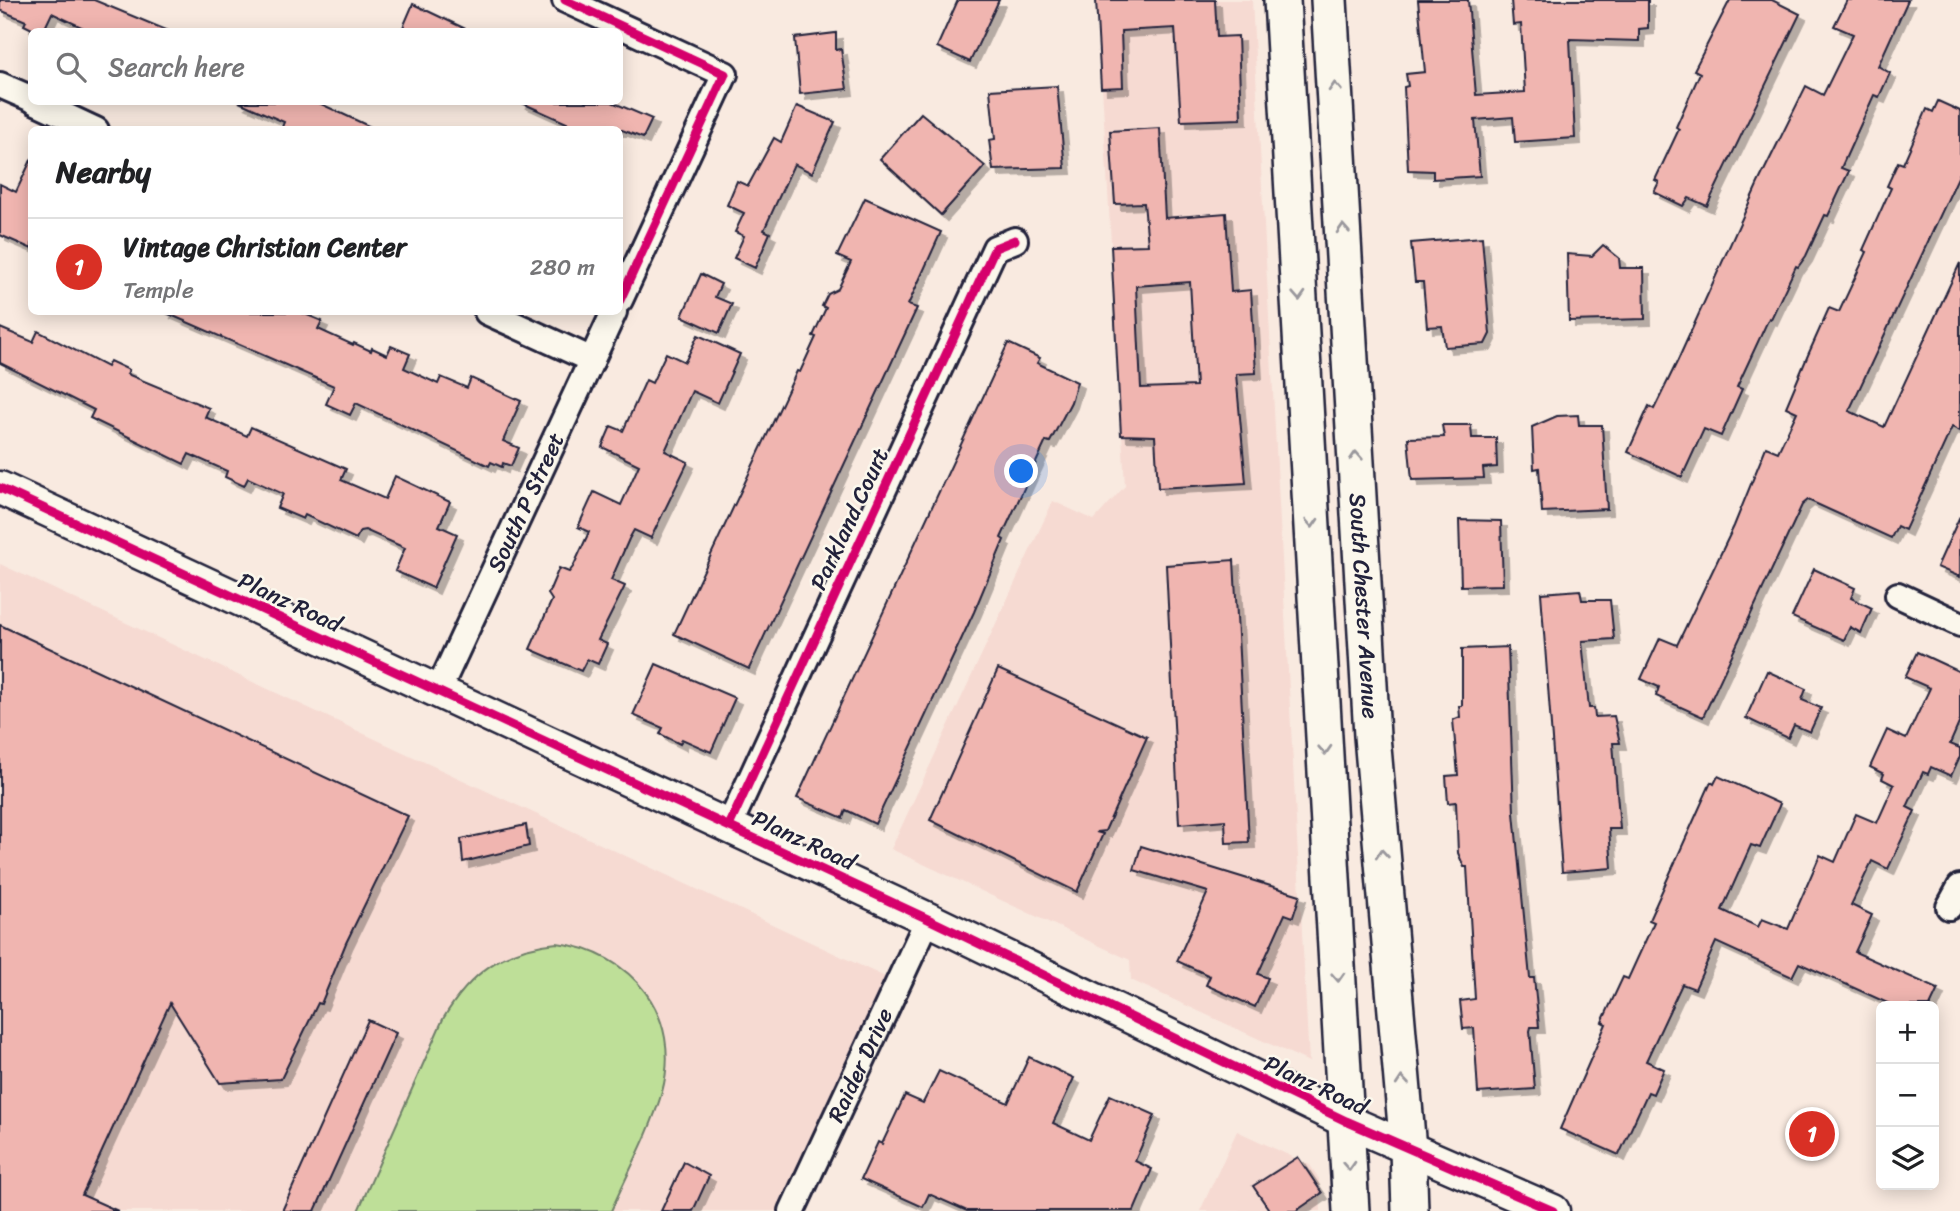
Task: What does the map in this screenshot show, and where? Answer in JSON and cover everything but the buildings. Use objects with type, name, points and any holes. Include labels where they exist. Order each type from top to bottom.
[{"type":"main road","name":"South Chester Avenue","points":[[1282,0],[1351,1211]]},
{"type":"main road","name":"South Chester Avenue","points":[[1329,0],[1372,736],[1408,1149],[1410,1211]]},
{"type":"street","points":[[565,0],[724,74],[623,293]]},
{"type":"street","points":[[0,85],[28,97]]},
{"type":"street","points":[[44,105],[88,126]]},
{"type":"street","name":"Parkland Court","points":[[729,826],[995,248],[1015,240]]},
{"type":"street","points":[[494,315],[592,360]]},
{"type":"street","name":"South P Street","points":[[438,691],[613,315]]},
{"type":"street","name":"Planz Road","points":[[0,488],[928,919],[1346,1121],[1553,1211]]},
{"type":"street","points":[[1898,595],[1960,624]]},
{"type":"street","name":"Raider Drive","points":[[792,1211],[928,919]]},
{"type":"shaded area","points":[[1097,0],[1252,0],[1309,1062],[1131,980],[1130,960],[891,849],[1053,501],[1094,520],[1125,486]]},
{"type":"shaded area","points":[[0,564],[898,983],[791,1211],[0,1211]]},
{"type":"shaded area","points":[[1237,1131],[1310,1165],[1319,1179],[1321,1211],[1200,1211]]},
{"type":"green space","points":[[557,943],[584,949],[608,959],[629,974],[646,992],[658,1014],[665,1038],[667,1064],[662,1092],[645,1137],[611,1211],[358,1211],[443,1019],[453,1003],[477,976],[505,957]]},
{"type":"cycle path","points":[[565,0],[725,74],[623,294]]},
{"type":"cycle path","points":[[729,826],[995,248],[1015,240]]},
{"type":"cycle path","points":[[0,488],[928,919],[1346,1121],[1553,1211]]},
{"type":"place","name":"Vintage Christian Center","points":[[1812,1134]]}]
